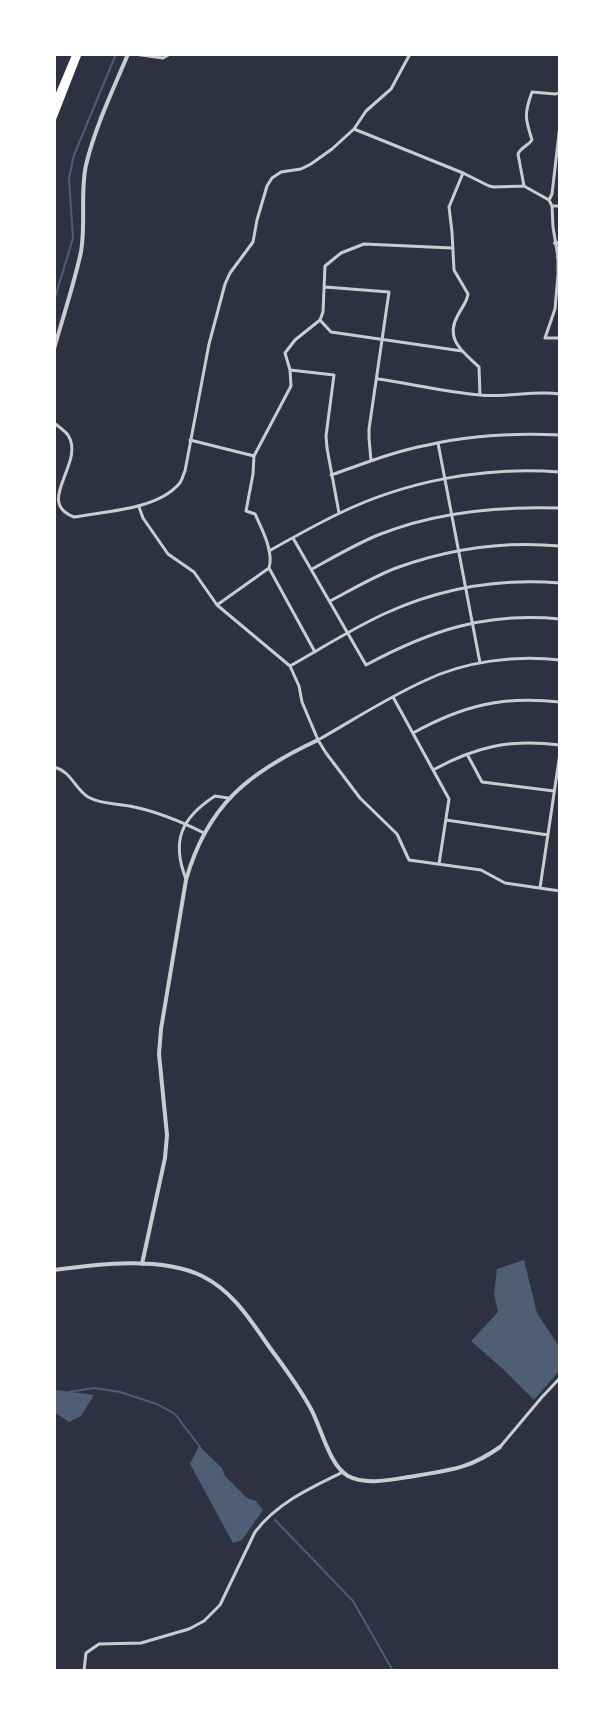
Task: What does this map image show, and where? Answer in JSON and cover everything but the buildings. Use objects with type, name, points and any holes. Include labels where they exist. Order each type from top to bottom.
[{"type":"highway","points":[[54,104],[77,54]]},
{"type":"highway","points":[[54,118],[77,54]]},
{"type":"street","points":[[54,349],[81,252],[86,167],[99,124],[128,54]]},
{"type":"street","points":[[134,54],[163,58],[170,54]]},
{"type":"street","points":[[54,423],[69,436],[71,445],[72,458],[69,470],[57,497],[59,505],[66,514],[74,517],[139,507],[165,494],[180,483],[185,471],[208,355],[208,344],[225,284],[230,273],[253,242],[267,186],[272,178],[281,172],[301,169],[311,164],[354,129],[366,111],[391,89],[410,54]]},
{"type":"street","points":[[524,186],[518,154],[532,140],[526,122],[526,110],[532,92],[560,93]]},
{"type":"street","points":[[549,200],[552,194],[560,125]]},
{"type":"street","points":[[354,129],[494,187],[524,186],[549,200],[558,243],[558,293],[545,338],[560,338]]},
{"type":"street","points":[[463,173],[448,207],[454,270],[468,294],[467,301],[456,318],[453,332],[454,339],[462,351],[479,367],[480,395]]},
{"type":"street","points":[[552,206],[560,206]]},
{"type":"street","points":[[218,605],[269,568],[271,563],[269,551],[255,514],[246,511],[254,456],[291,386],[290,370],[285,353],[295,340],[320,320],[323,312],[326,266],[341,253],[364,244],[452,248]]},
{"type":"street","points":[[325,287],[389,292],[369,438],[371,461]]},
{"type":"street","points":[[320,320],[331,332],[462,351]]},
{"type":"street","points":[[290,370],[334,375],[326,436],[339,513]]},
{"type":"street","points":[[377,379],[480,395],[508,396],[543,392],[560,394]]},
{"type":"street","points":[[331,475],[398,452],[464,438],[510,434],[560,435]]},
{"type":"street","points":[[190,440],[254,456]]},
{"type":"street","points":[[438,443],[480,663]]},
{"type":"street","points":[[269,551],[339,513],[395,492],[445,479],[502,471],[560,472]]},
{"type":"street","points":[[139,507],[143,518],[168,554],[194,572],[218,605],[290,666],[299,686],[302,702],[326,753],[360,798],[397,834],[410,860],[481,870],[505,883],[560,891]]},
{"type":"street","points":[[312,569],[377,536],[404,526],[452,514],[511,508],[560,508]]},
{"type":"street","points":[[293,538],[366,665],[401,646],[440,631],[472,623],[505,618],[560,619]]},
{"type":"street","points":[[330,601],[394,569],[438,555],[508,545],[560,546]]},
{"type":"street","points":[[269,568],[315,652]]},
{"type":"street","points":[[290,666],[385,614],[418,600],[466,587],[495,583],[538,581],[560,583]]},
{"type":"street","points":[[142,1264],[165,1158],[167,1135],[159,1054],[160,1029],[186,880],[204,833],[214,817],[228,798],[255,776],[424,680],[452,669],[480,663],[511,659],[560,660]]},
{"type":"street","points":[[393,697],[449,799],[439,864]]},
{"type":"street","points":[[413,733],[435,721],[477,706],[521,700],[560,702]]},
{"type":"street","points":[[434,770],[485,747],[529,742],[560,745]]},
{"type":"street","points":[[540,888],[560,753]]},
{"type":"street","points":[[467,754],[482,782],[554,791]]},
{"type":"street","points":[[54,767],[63,770],[86,796],[99,802],[133,806],[204,833]]},
{"type":"street","points":[[186,880],[180,864],[180,835],[184,824],[215,796],[228,798]]},
{"type":"street","points":[[446,820],[548,835]]},
{"type":"street","points":[[54,1270],[92,1265],[142,1264],[181,1269],[201,1275],[218,1285],[251,1321],[293,1379],[311,1410],[332,1458],[342,1472],[363,1481],[401,1478],[461,1468],[484,1459],[500,1448],[560,1378]]},
{"type":"street","points":[[84,1671],[86,1653],[99,1644],[141,1643],[189,1629],[204,1621],[220,1605],[262,1523],[295,1495],[342,1472]]},
{"type":"water","points":[[524,1260],[537,1313],[560,1348],[560,1370],[534,1400],[471,1341],[498,1312],[494,1294],[497,1269]]},
{"type":"water","points":[[54,1390],[94,1395],[81,1416],[69,1422],[54,1412]]},
{"type":"water","points":[[199,1446],[222,1468],[225,1476],[247,1498],[256,1501],[263,1510],[242,1540],[233,1543],[190,1464]]},
{"type":"waterway","points":[[54,301],[73,238],[69,178],[74,155],[116,54]]},
{"type":"waterway","points":[[69,1392],[94,1388],[120,1392],[157,1404],[175,1414],[200,1447]]},
{"type":"waterway","points":[[275,1520],[353,1601],[393,1671]]}]
